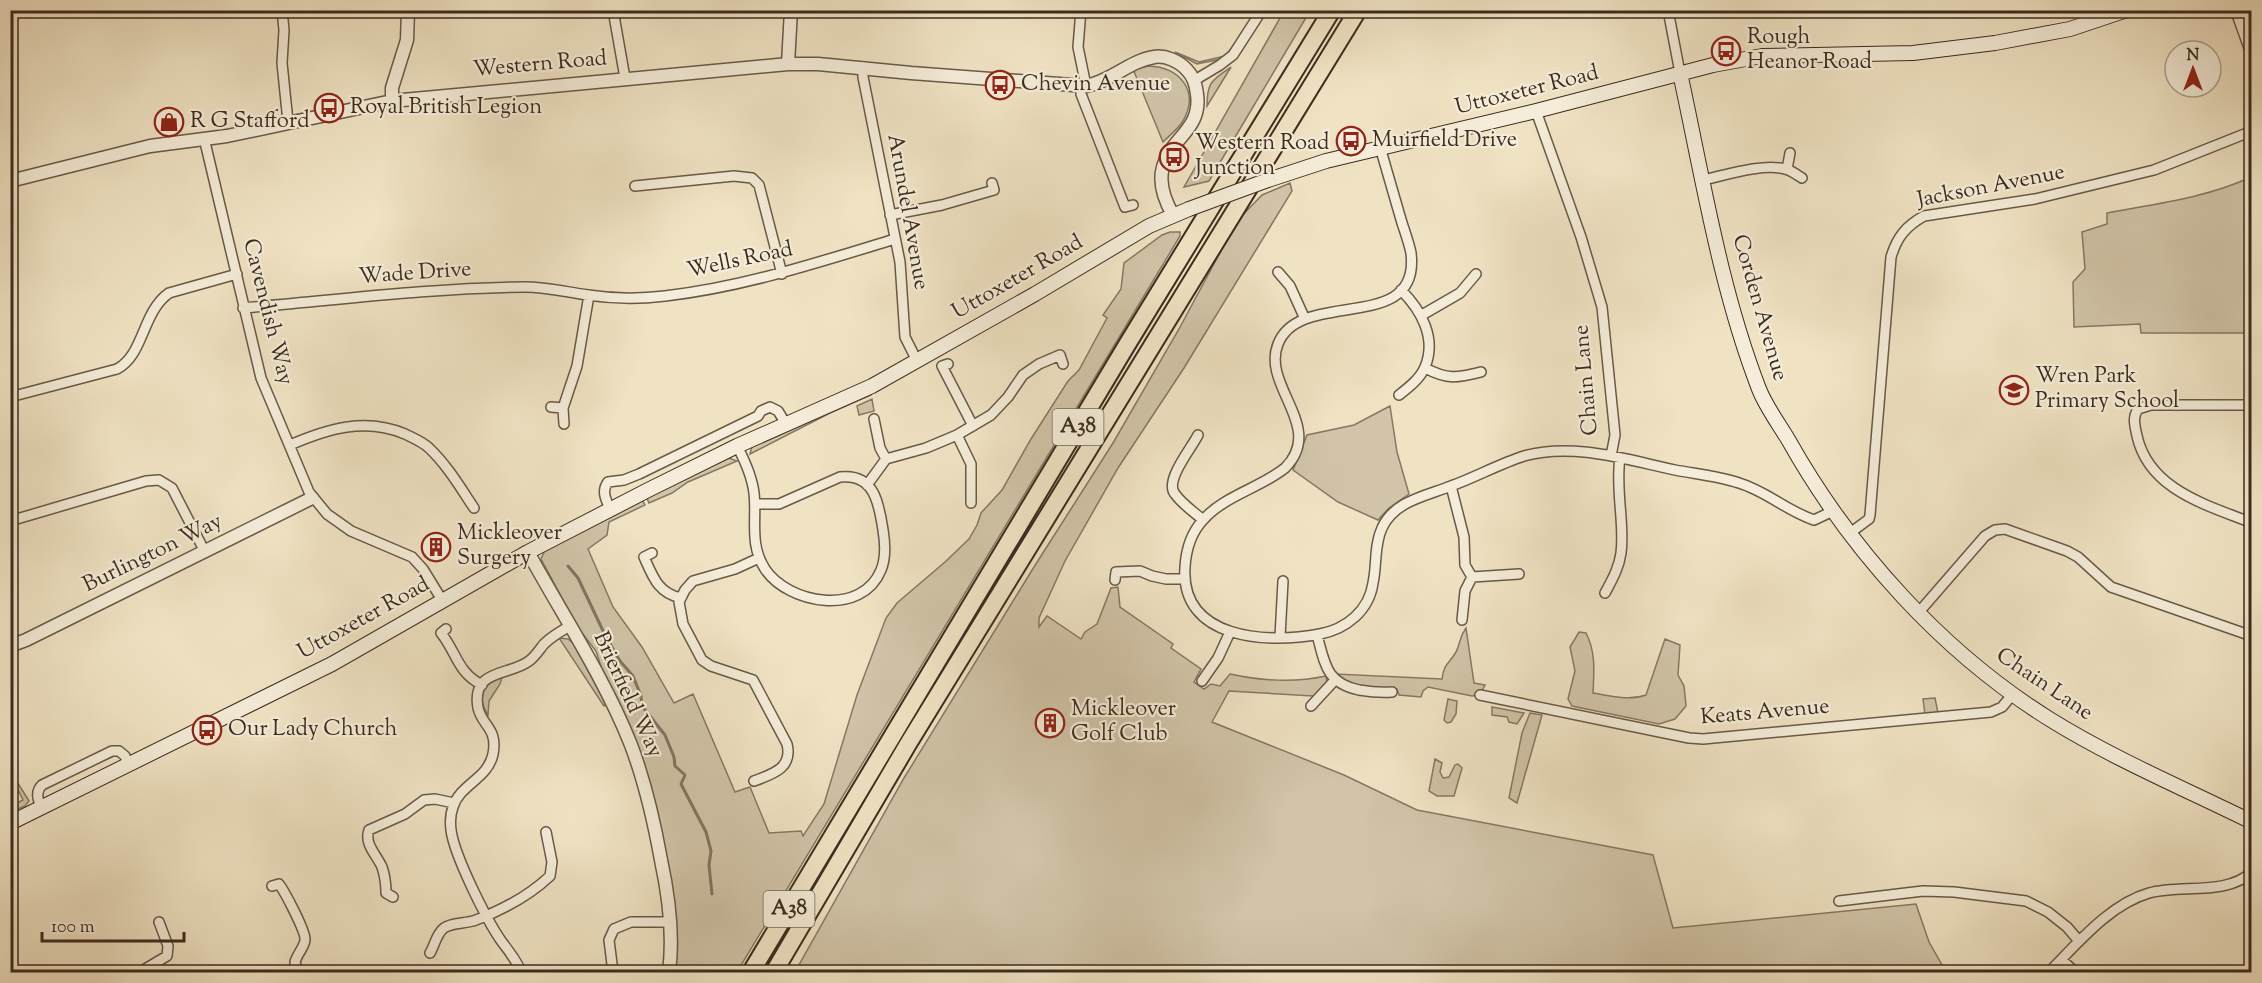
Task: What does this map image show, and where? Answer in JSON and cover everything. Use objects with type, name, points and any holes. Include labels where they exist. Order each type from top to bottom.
[{"type":"highway","name":"A38","points":[[751,972],[1128,343],[1332,10]]},
{"type":"highway","name":"A38","points":[[774,972],[908,744],[1358,10]]},
{"type":"highway","points":[[779,972],[792,943]]},
{"type":"main road","name":"Uttoxeter Road","points":[[10,823],[332,664],[528,552],[610,509],[737,446],[872,386],[1149,226],[1189,208],[1296,170],[1380,147],[1536,111],[1713,65],[1762,56],[1913,53],[1995,43],[2070,29],[2127,10]]},
{"type":"main road","name":"Corden Avenue","points":[[1680,73],[1722,268],[1760,392],[1811,479],[1850,532]]},
{"type":"main road","name":"Chain Lane","points":[[1850,532],[1919,612],[1951,643],[2013,694],[2092,744],[2252,822]]},
{"type":"street","points":[[282,10],[284,30],[282,63],[288,122]]},
{"type":"street","points":[[392,101],[392,88],[407,40],[408,10]]},
{"type":"street","points":[[613,10],[625,78]]},
{"type":"street","points":[[788,64],[791,10]]},
{"type":"street","points":[[1081,10],[1078,47],[1083,86],[1081,94],[1125,207],[1133,205]]},
{"type":"street","points":[[1173,215],[1164,196],[1161,174],[1167,156],[1191,126],[1196,116],[1198,103],[1194,80],[1233,55],[1262,10]]},
{"type":"street","points":[[1668,10],[1680,73]]},
{"type":"street","points":[[2237,10],[2252,52]]},
{"type":"street","name":"Western Road","points":[[10,181],[150,146],[227,136],[392,101],[788,64],[1083,86],[1098,83],[1138,62],[1155,57],[1176,61],[1188,70],[1194,80]]},
{"type":"street","name":"Arundel Avenue","points":[[863,68],[900,262],[905,338],[917,361]]},
{"type":"street","name":"Chain Lane","points":[[1536,111],[1581,237],[1602,307],[1616,457],[1739,483],[1767,494],[1803,516],[1814,520],[1827,516],[1833,511]]},
{"type":"street","name":"Jackson Avenue","points":[[1850,532],[1869,519],[1870,515],[1891,257],[1902,231],[1924,216],[2035,199],[2154,170],[2252,130]]},
{"type":"street","name":"Cavendish Way","points":[[204,138],[261,378],[312,498],[327,514],[351,531],[412,557],[442,600]]},
{"type":"street","points":[[1380,147],[1411,254],[1407,281],[1401,290],[1380,305],[1318,314],[1305,319],[1281,336],[1275,357],[1276,372],[1297,422],[1299,439],[1294,456],[1281,472],[1218,507],[1203,520],[1189,543],[1185,559],[1187,591],[1203,617],[1230,632],[1242,635],[1280,638],[1317,635],[1343,626],[1363,608],[1369,597],[1373,584],[1379,533],[1390,516],[1410,501],[1525,456],[1555,452],[1580,452],[1616,457],[1621,552],[1616,573],[1605,593]]},
{"type":"street","points":[[1787,169],[1790,153]]},
{"type":"street","points":[[1703,180],[1775,167],[1787,169],[1802,178]]},
{"type":"street","points":[[635,186],[734,176],[752,178],[759,185],[762,194],[782,274]]},
{"type":"street","points":[[890,215],[942,205],[994,190],[993,183]]},
{"type":"street","name":"Wells Road","points":[[589,295],[624,298],[665,296],[782,274],[895,239]]},
{"type":"street","points":[[1278,272],[1290,286],[1305,319]]},
{"type":"street","points":[[10,397],[117,369],[125,364],[132,355],[152,310],[169,293],[237,274]]},
{"type":"street","points":[[1422,315],[1469,291],[1476,274]]},
{"type":"street","name":"Wade Drive","points":[[243,308],[465,289],[549,288],[589,295]]},
{"type":"street","points":[[1399,395],[1415,382],[1425,368],[1428,339],[1422,315],[1401,290]]},
{"type":"street","points":[[564,424],[563,408],[578,366],[589,295]]},
{"type":"street","points":[[867,485],[886,459],[926,448],[974,426],[999,408],[1028,371],[1060,355],[1063,364]]},
{"type":"street","points":[[948,364],[942,366],[974,426]]},
{"type":"street","points":[[1425,368],[1455,378],[1481,372]]},
{"type":"street","points":[[2252,405],[2151,405],[2138,409],[2134,418],[2139,447],[2152,468],[2173,489],[2252,523]]},
{"type":"street","points":[[552,407],[563,408]]},
{"type":"street","points":[[610,509],[604,493],[608,482],[624,480],[639,474],[758,416],[765,408],[770,407],[778,411],[786,424]]},
{"type":"street","points":[[874,419],[880,448],[886,459]]},
{"type":"street","points":[[290,445],[331,429],[353,425],[380,426],[398,431],[430,449],[474,508]]},
{"type":"street","points":[[957,435],[971,464],[971,502]]},
{"type":"street","points":[[1198,435],[1195,449],[1174,477],[1172,487],[1174,494],[1203,520]]},
{"type":"street","points":[[737,446],[745,460],[752,482],[755,504],[754,539],[759,558],[774,579],[806,597],[815,600],[836,600],[864,590],[872,584],[881,571],[884,550],[883,531],[876,498],[867,485],[850,477],[840,477],[779,504],[755,504]]},
{"type":"street","points":[[10,521],[146,481],[159,480],[172,489],[206,552]]},
{"type":"street","points":[[1451,486],[1464,537],[1465,565],[1472,578]]},
{"type":"street","name":"Burlington Way","points":[[10,646],[206,552],[312,498]]},
{"type":"street","points":[[1919,612],[1986,536],[1995,530],[2005,529],[2078,557],[2110,587],[2249,635]]},
{"type":"street","name":"Brierfield Way","points":[[528,552],[612,703],[641,775],[658,844],[671,922],[669,972]]},
{"type":"street","points":[[652,553],[644,557],[656,584],[664,592],[681,598]]},
{"type":"street","points":[[754,781],[777,772],[784,765],[788,754],[787,744],[753,680],[711,666],[698,654],[681,618],[681,598],[693,581],[735,569],[759,558]]},
{"type":"street","points":[[1115,580],[1116,572],[1134,570],[1166,579],[1185,579]]},
{"type":"street","points":[[1472,578],[1520,574]]},
{"type":"street","points":[[1462,620],[1466,591],[1472,578]]},
{"type":"street","points":[[1280,638],[1283,581]]},
{"type":"street","points":[[522,972],[486,916],[453,841],[450,820],[454,803],[463,790],[483,774],[492,760],[494,744],[491,730],[478,706],[482,685],[494,674],[528,662],[554,635],[570,626]]},
{"type":"street","points":[[446,629],[441,633],[459,667],[482,685]]},
{"type":"street","points":[[1202,681],[1214,674],[1230,632]]},
{"type":"street","points":[[1317,635],[1324,663],[1335,680],[1346,687],[1375,694],[1392,692]]},
{"type":"street","points":[[1311,706],[1335,680]]},
{"type":"street","name":"Keats Avenue","points":[[1480,695],[1703,739],[1991,712],[2002,707],[2013,694]]},
{"type":"street","points":[[41,808],[37,795],[42,785],[112,751],[119,751],[125,756],[128,765]]},
{"type":"street","points":[[393,897],[386,893],[382,867],[368,842],[369,830],[405,814],[424,800],[435,799],[454,803]]},
{"type":"street","points":[[430,953],[443,929],[486,916],[515,900],[550,876],[552,862],[546,832]]},
{"type":"street","points":[[2049,972],[2079,941],[2127,902],[2150,893],[2226,885],[2239,881],[2252,872]]},
{"type":"street","points":[[272,886],[279,884],[286,895],[305,938],[296,957],[298,972]]},
{"type":"street","points":[[1839,901],[1923,891],[1954,891],[2026,902],[2048,912],[2067,927],[2079,941]]},
{"type":"street","points":[[140,972],[167,956],[168,946],[159,922]]},
{"type":"street","points":[[613,972],[609,940],[614,929],[631,922],[671,922]]},
{"type":"street","points":[[2061,960],[2075,972]]},
{"type":"street","points":[[2243,972],[2252,970]]},
{"type":"shaded area","points":[[1284,11],[1310,11],[1209,181],[1184,187]]},
{"type":"shaded area","points":[[1247,29],[1226,58],[1197,64],[1175,52],[1199,62],[1225,56]]},
{"type":"shaded area","points":[[1148,66],[1159,67],[1178,76],[1188,91],[1188,110],[1183,121],[1163,142],[1133,69]]},
{"type":"shaded area","points":[[1231,67],[1207,106],[1208,92],[1212,82]]},
{"type":"shaded area","points":[[2251,177],[2251,333],[2141,333],[2140,324],[2074,327],[2073,282],[2085,269],[2082,232],[2107,224],[2107,213],[2198,195]]},
{"type":"shaded area","points":[[1290,183],[1292,191],[1184,368],[1118,468],[1065,561],[1039,618],[1039,627],[1047,616],[1081,639],[1085,632],[1097,624],[1111,588],[1118,587],[1120,607],[1173,644],[1171,648],[1201,669],[1194,682],[1204,689],[1211,684],[1220,686],[1230,674],[1278,680],[1302,680],[1326,676],[1327,682],[1321,691],[1313,696],[1229,691],[1212,722],[1344,775],[1417,810],[1653,855],[1673,928],[1916,904],[1929,942],[1946,972],[795,972],[904,778],[1113,443],[1179,329],[1237,221],[1262,195]]},
{"type":"shaded area","points":[[1180,232],[1180,236],[737,972],[674,972],[670,882],[596,651],[579,629],[541,559],[545,550],[642,500],[645,505],[609,522],[607,535],[588,549],[613,607],[642,647],[674,703],[693,694],[735,792],[750,787],[769,833],[801,831],[803,836],[824,804],[857,695],[886,618],[897,603],[969,539],[981,513],[1002,490],[1068,381],[1079,370],[1107,318],[1103,315],[1121,289],[1124,263],[1162,235]]},
{"type":"shaded area","points":[[870,391],[871,395],[750,454],[752,446]]},
{"type":"shaded area","points":[[872,399],[874,411],[859,415],[857,406]]},
{"type":"shaded area","points":[[1390,406],[1397,452],[1409,494],[1389,508],[1378,520],[1338,502],[1293,470],[1307,435],[1354,425]]},
{"type":"shaded area","points":[[726,457],[737,461],[688,482],[672,493],[649,503],[646,496]]},
{"type":"shaded area","points":[[1466,628],[1474,683],[1485,685],[1480,694],[1472,696],[1428,687],[1423,691],[1421,697],[1399,695],[1397,689],[1394,688],[1370,688],[1356,685],[1336,674],[1442,679],[1445,667],[1456,652]]},
{"type":"shaded area","points":[[1579,632],[1586,633],[1591,647],[1594,662],[1593,693],[1613,697],[1633,698],[1646,695],[1665,639],[1680,645],[1678,675],[1684,686],[1686,706],[1675,719],[1659,724],[1572,706],[1568,699],[1575,671],[1570,647]]},
{"type":"shaded area","points":[[559,638],[568,639],[573,643],[606,704],[604,706]]},
{"type":"shaded area","points":[[503,674],[500,684],[489,701],[488,715],[482,701],[484,690],[491,681]]},
{"type":"shaded area","points":[[1935,698],[1938,713],[1925,714],[1923,699]]},
{"type":"shaded area","points":[[1448,699],[1457,701],[1456,714],[1451,722],[1447,723],[1444,720]]},
{"type":"shaded area","points":[[1492,707],[1524,713],[1517,724],[1509,722],[1507,717],[1492,715]]},
{"type":"shaded area","points":[[1530,713],[1542,715],[1517,803],[1509,798],[1522,733]]},
{"type":"shaded area","points":[[1435,759],[1442,763],[1440,772],[1443,778],[1449,777],[1455,765],[1458,764],[1462,768],[1454,796],[1437,796],[1429,791]]},
{"type":"shaded area","points":[[14,777],[29,801],[25,806],[11,812],[11,806],[23,800],[14,782],[11,781]]},
{"type":"waterway","points":[[568,566],[578,578],[620,661],[633,676],[641,696],[642,706],[665,735],[674,757],[675,766],[685,775],[681,784],[706,832],[711,851],[709,865],[712,894]]},
{"type":"place","name":"Rough Heanor Road","points":[[1726,51]]},
{"type":"place","name":"Chevin Avenue","points":[[1000,85]]},
{"type":"place","name":"Royal British Legion","points":[[329,108]]},
{"type":"place","name":"R G Stafford","points":[[169,122]]},
{"type":"place","name":"Muirfield Drive","points":[[1351,141]]},
{"type":"place","name":"Western Road Junction","points":[[1174,157]]},
{"type":"place","name":"Wren Park Primary School","points":[[2014,390]]},
{"type":"place","name":"Mickleover Surgery","points":[[436,547]]},
{"type":"place","name":"Mickleover Golf Club","points":[[1050,723]]},
{"type":"place","name":"Our Lady Church","points":[[207,730]]}]
